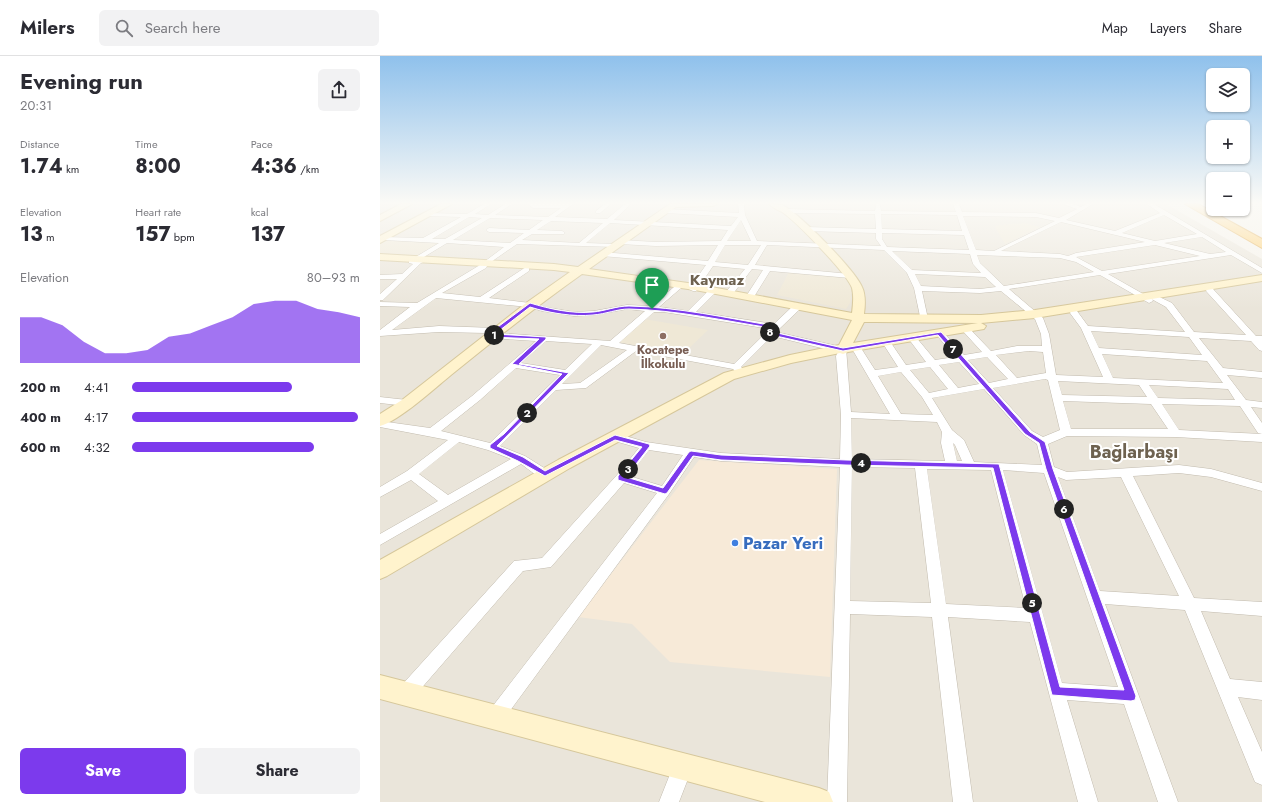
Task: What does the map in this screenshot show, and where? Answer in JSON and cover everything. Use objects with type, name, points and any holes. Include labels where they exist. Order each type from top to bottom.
[{"type":"highway","points":[[1253,239],[1262,244]]},
{"type":"main road","points":[[380,422],[407,403],[530,305],[625,239]]},
{"type":"main road","points":[[815,239],[850,276],[857,287],[859,320],[850,348]]},
{"type":"main road","points":[[380,257],[416,261]]},
{"type":"main road","points":[[380,260],[554,267],[580,270],[729,293],[795,308]]},
{"type":"main road","points":[[484,264],[555,271],[580,270]]},
{"type":"main road","points":[[859,320],[980,319],[1074,313],[1262,278]]},
{"type":"main road","points":[[380,570],[545,474],[739,370],[850,348],[1037,316],[1150,298],[1262,283]]},
{"type":"main road","points":[[694,288],[711,293],[859,320],[876,325],[983,325]]},
{"type":"main road","points":[[380,687],[393,693],[495,717],[819,802]]},
{"type":"street","points":[[382,239],[580,245],[755,243],[1071,257],[1177,239]]},
{"type":"street","points":[[380,298],[404,276],[416,261],[451,239]]},
{"type":"street","points":[[382,333],[400,317],[417,305],[484,264],[521,239]]},
{"type":"street","points":[[580,245],[588,239]]},
{"type":"street","points":[[694,288],[726,239]]},
{"type":"street","points":[[753,239],[755,243]]},
{"type":"street","points":[[879,239],[885,248],[910,272],[918,288],[924,319]]},
{"type":"street","points":[[968,239],[977,264],[987,275],[1037,316],[1045,334],[1052,378],[1066,432]]},
{"type":"street","points":[[990,253],[1005,248],[1023,239]]},
{"type":"street","points":[[1141,239],[1212,257]]},
{"type":"street","points":[[1209,239],[1262,271]]},
{"type":"street","points":[[729,293],[751,266],[765,244]]},
{"type":"street","points":[[918,288],[980,291],[1102,274],[1233,253]]},
{"type":"street","points":[[602,254],[751,266],[850,276]]},
{"type":"street","points":[[1071,257],[1150,298],[1169,305],[1243,403],[1262,431]]},
{"type":"street","points":[[749,298],[768,268]]},
{"type":"street","points":[[481,300],[526,269]]},
{"type":"street","points":[[910,272],[987,275]]},
{"type":"street","points":[[380,277],[404,276]]},
{"type":"street","points":[[612,344],[678,286]]},
{"type":"street","points":[[1210,291],[1258,338],[1262,348]]},
{"type":"street","points":[[690,314],[711,293]]},
{"type":"street","points":[[434,295],[530,305],[542,309],[574,314],[594,313],[627,307],[652,309],[690,314],[772,330],[850,348],[871,374],[897,417]]},
{"type":"street","points":[[380,304],[417,305]]},
{"type":"street","points":[[382,333],[439,329],[599,342],[739,370],[772,330],[795,308]]},
{"type":"street","points":[[1074,313],[1085,328],[1109,380]]},
{"type":"street","points":[[1085,328],[1258,338]]},
{"type":"street","points":[[965,329],[1015,381]]},
{"type":"street","points":[[939,333],[1028,433],[1042,442],[1049,469],[1168,802]]},
{"type":"street","points":[[432,432],[515,364],[544,338]]},
{"type":"street","points":[[912,338],[955,390]]},
{"type":"street","points":[[492,447],[599,342]]},
{"type":"street","points":[[886,342],[904,369],[926,396],[948,432],[960,443],[970,465]]},
{"type":"street","points":[[553,387],[582,386],[635,348]]},
{"type":"street","points":[[837,802],[846,463],[846,415],[841,356],[850,348]]},
{"type":"street","points":[[871,374],[1029,348],[1047,349]]},
{"type":"street","points":[[1096,351],[1209,358]]},
{"type":"street","points":[[515,364],[567,373]]},
{"type":"street","points":[[1219,371],[1262,375]]},
{"type":"street","points":[[926,396],[1045,376],[1052,378],[1230,386]]},
{"type":"street","points":[[1142,382],[1176,433]]},
{"type":"street","points":[[1057,398],[1243,403],[1262,405]]},
{"type":"street","points":[[380,400],[407,403]]},
{"type":"street","points":[[846,415],[940,419]]},
{"type":"street","points":[[380,422],[432,432],[492,447],[520,459],[545,474]]},
{"type":"street","points":[[948,432],[947,443],[952,465]]},
{"type":"street","points":[[1042,442],[1066,432],[1176,433],[1262,438]]},
{"type":"street","points":[[615,437],[646,446],[721,457],[846,463],[996,466],[1049,469],[1066,476],[1179,469],[1212,473],[1260,488]]},
{"type":"street","points":[[380,493],[411,474],[457,438]]},
{"type":"street","points":[[393,693],[519,565],[546,563],[621,478],[646,446]]},
{"type":"street","points":[[495,717],[665,491],[691,453]]},
{"type":"street","points":[[380,540],[520,459]]},
{"type":"street","points":[[921,465],[963,802]]},
{"type":"street","points":[[996,466],[1035,616],[1088,802]]},
{"type":"street","points":[[1125,472],[1190,604],[1262,775]]},
{"type":"street","points":[[411,474],[448,501]]},
{"type":"street","points":[[621,478],[665,491]]},
{"type":"street","points":[[1096,597],[1262,609]]},
{"type":"street","points":[[843,607],[1035,616]]},
{"type":"street","points":[[1225,687],[1262,691]]},
{"type":"street","points":[[1056,691],[1131,696]]},
{"type":"street","points":[[669,802],[683,766]]},
{"type":"shaded area","points":[[380,239],[1227,239],[1262,259],[1262,802],[380,802]]},
{"type":"shaded area","points":[[387,239],[441,242],[416,257],[380,255],[380,243]]},
{"type":"shaded area","points":[[1002,239],[1016,239],[1005,244]]},
{"type":"shaded area","points":[[789,272],[844,277],[852,289],[850,303],[846,309],[777,295]]},
{"type":"shaded area","name":"Kocatepe İlkokulu","points":[[644,319],[708,330],[683,354],[618,342]]},
{"type":"shaded area","name":"Pazar Yeri","points":[[699,460],[837,469],[830,677],[670,662],[632,624],[578,617]]},
{"type":"place","name":"Kocatepe İlkokulu","points":[[663,336]]},
{"type":"place","name":"Pazar Yeri","points":[[735,543]]},
{"type":"district","name":"Kaymaz","points":[[717,280]]},
{"type":"district","name":"Bağlarbaşı","points":[[1134,452]]},
{"type":"route","points":[[530,305],[556,312],[574,314],[594,313],[627,307],[652,309],[775,327],[769,333],[843,350],[939,333],[1028,433],[1042,442],[1049,469],[1131,696],[1056,691],[996,466],[846,463],[721,457],[691,453],[665,491],[621,478],[646,446],[615,437],[545,474],[520,459],[492,447],[506,435],[567,373],[515,364],[544,338],[490,335],[530,305]]}]
